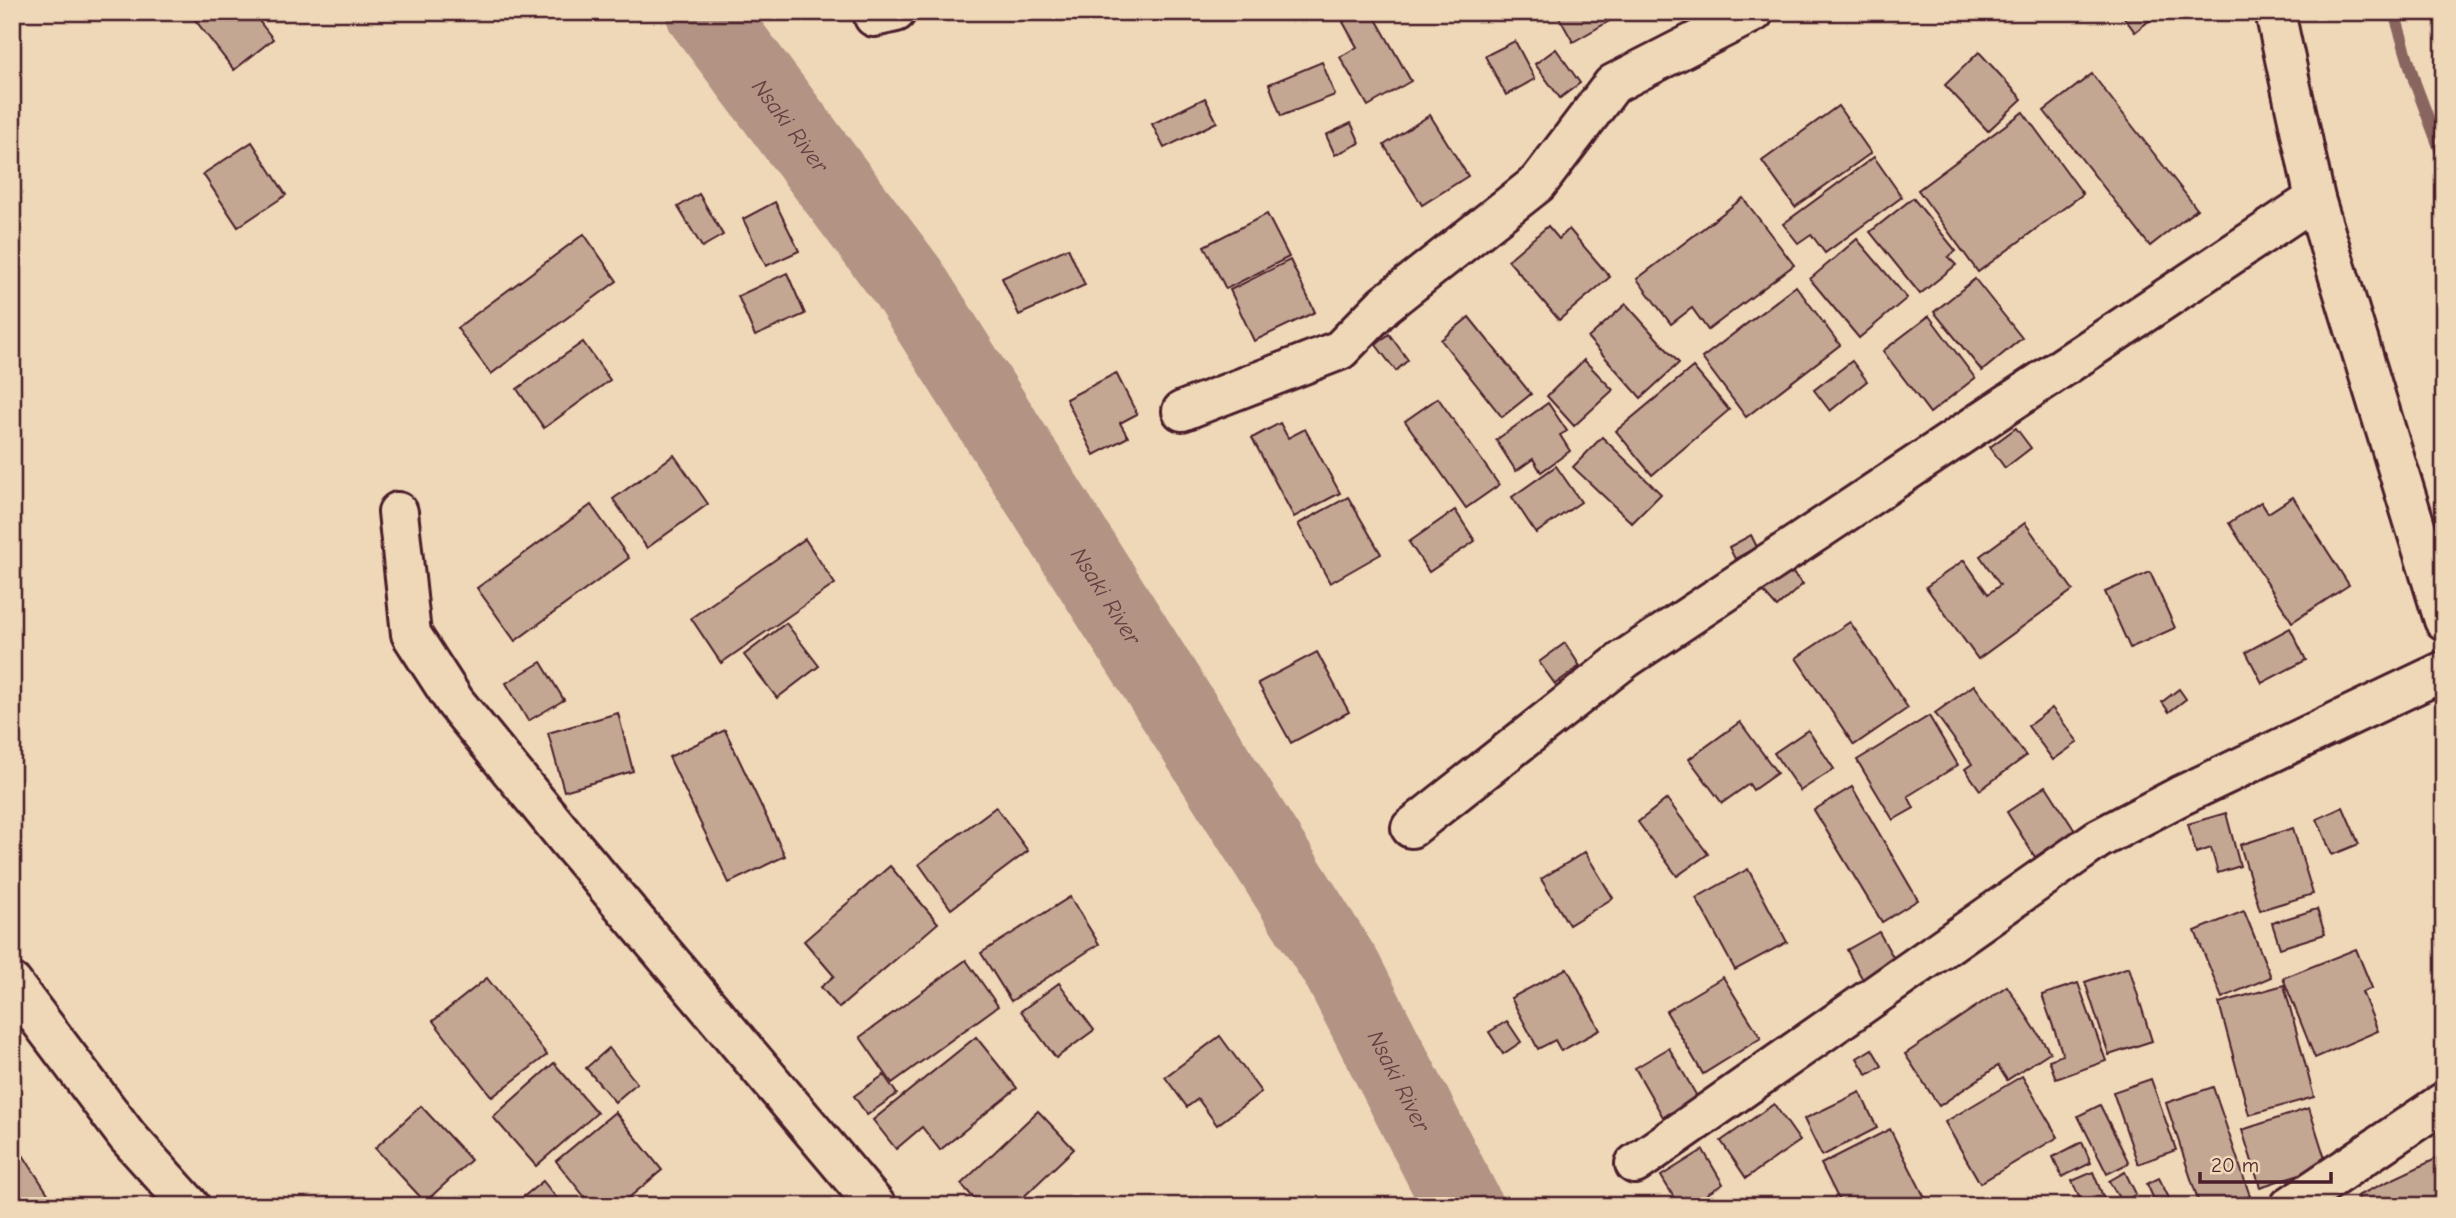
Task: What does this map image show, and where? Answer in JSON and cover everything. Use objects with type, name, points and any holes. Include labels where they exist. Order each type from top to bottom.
[{"type":"street","points":[[1182,411],[1340,350],[1384,305],[1538,183],[1613,84],[1754,12]]},
{"type":"street","points":[[2275,12],[2315,199],[2444,620]]},
{"type":"street","points":[[1411,828],[1625,659],[2315,199]]},
{"type":"street","points":[[397,512],[411,634],[456,702],[584,860],[876,1206]]},
{"type":"street","points":[[1635,1164],[2098,839],[2180,796],[2444,671]]},
{"type":"street","points":[[12,983],[127,1136],[190,1206]]},
{"type":"street","points":[[2290,1206],[2444,1102]]},
{"type":"building","points":[[189,12],[252,12],[273,39],[234,70]]},
{"type":"building","points":[[1360,12],[1372,12],[1411,81],[1368,106],[1340,57],[1357,47],[1343,22]]},
{"type":"building","points":[[1556,12],[1625,12],[1573,42]]},
{"type":"building","points":[[2120,12],[2160,12],[2135,32]]},
{"type":"building","points":[[1515,41],[1535,79],[1506,95],[1485,56]]},
{"type":"building","points":[[1556,49],[1580,83],[1560,98],[1535,64]]},
{"type":"building","points":[[1979,52],[2022,99],[1988,131],[1945,85]]},
{"type":"building","points":[[1322,62],[1335,95],[1281,116],[1269,84]]},
{"type":"building","points":[[2092,74],[2197,209],[2150,246],[2044,111]]},
{"type":"building","points":[[1205,98],[1217,122],[1164,148],[1152,124]]},
{"type":"building","points":[[1838,106],[1871,153],[1795,207],[1762,161]]},
{"type":"building","points":[[2023,112],[2083,194],[1978,272],[1918,190]]},
{"type":"building","points":[[1430,115],[1468,176],[1422,205],[1384,145]]},
{"type":"building","points":[[1351,123],[1360,143],[1335,155],[1326,135]]},
{"type":"building","points":[[252,142],[286,195],[238,227],[203,174]]},
{"type":"building","points":[[1874,157],[1902,197],[1825,253],[1811,234],[1798,243],[1783,224]]},
{"type":"building","points":[[699,194],[723,235],[702,247],[678,207]]},
{"type":"building","points":[[1743,198],[1794,265],[1708,330],[1692,308],[1671,324],[1637,279]]},
{"type":"building","points":[[1913,198],[1956,251],[1948,257],[1956,265],[1920,294],[1870,232]]},
{"type":"building","points":[[775,202],[799,251],[766,266],[743,219]]},
{"type":"building","points":[[1267,214],[1289,257],[1226,289],[1204,246]]},
{"type":"building","points":[[1548,226],[1559,239],[1569,229],[1610,277],[1559,320],[1508,260]]},
{"type":"building","points":[[584,234],[617,281],[491,374],[457,328]]},
{"type":"building","points":[[1857,239],[1907,298],[1859,338],[1810,279]]},
{"type":"building","points":[[1068,248],[1085,285],[1019,315],[1002,278]]},
{"type":"building","points":[[1290,260],[1315,312],[1254,341],[1230,290]]},
{"type":"building","points":[[787,273],[805,314],[755,336],[738,296]]},
{"type":"building","points":[[1975,279],[2022,338],[1982,371],[1934,312]]},
{"type":"building","points":[[1796,286],[1840,345],[1746,417],[1702,358]]},
{"type":"building","points":[[1626,304],[1679,363],[1641,398],[1588,338]]},
{"type":"building","points":[[1929,316],[1975,378],[1930,413],[1883,351]]},
{"type":"building","points":[[1469,317],[1531,394],[1502,417],[1441,340]]},
{"type":"building","points":[[1389,334],[1408,360],[1396,371],[1376,345]]},
{"type":"building","points":[[583,342],[610,380],[544,428],[517,389]]},
{"type":"building","points":[[1584,360],[1613,390],[1574,426],[1547,396]]},
{"type":"building","points":[[1852,361],[1867,381],[1830,411],[1814,390]]},
{"type":"building","points":[[1693,367],[1729,410],[1652,475],[1616,431]]},
{"type":"building","points":[[1116,373],[1137,414],[1120,423],[1128,437],[1094,455],[1066,399]]},
{"type":"building","points":[[1438,398],[1499,485],[1466,508],[1405,421]]},
{"type":"building","points":[[1548,403],[1567,431],[1560,435],[1570,451],[1541,472],[1533,459],[1516,471],[1496,440]]},
{"type":"building","points":[[1280,423],[1288,438],[1305,429],[1340,493],[1294,517],[1252,438]]},
{"type":"building","points":[[2016,428],[2031,448],[2005,468],[1990,447]]},
{"type":"building","points":[[1602,437],[1661,494],[1632,523],[1573,467]]},
{"type":"building","points":[[674,455],[708,504],[647,548],[613,499]]},
{"type":"building","points":[[1556,466],[1581,502],[1536,533],[1512,497]]},
{"type":"building","points":[[1348,497],[1381,554],[1330,583],[1298,524]]},
{"type":"building","points":[[2293,497],[2349,585],[2292,622],[2229,523],[2261,502],[2268,513]]},
{"type":"building","points":[[591,505],[629,558],[515,641],[477,588]]},
{"type":"building","points":[[1455,510],[1475,541],[1429,572],[1409,542]]},
{"type":"building","points":[[2025,523],[2073,590],[1978,659],[1926,587],[1964,560],[1988,594],[2000,585],[1980,556]]},
{"type":"building","points":[[1751,535],[1757,547],[1735,559],[1729,547]]},
{"type":"building","points":[[805,539],[835,584],[721,663],[691,618]]},
{"type":"building","points":[[1784,564],[1803,584],[1777,607],[1759,587]]},
{"type":"building","points":[[2150,572],[2175,628],[2130,648],[2105,592]]},
{"type":"building","points":[[1850,622],[1908,708],[1854,745],[1796,658]]},
{"type":"building","points":[[786,623],[819,666],[777,698],[744,655]]},
{"type":"building","points":[[2290,628],[2306,660],[2262,683],[2246,652]]},
{"type":"building","points":[[1565,643],[1580,666],[1555,684],[1539,662]]},
{"type":"building","points":[[1317,652],[1349,712],[1291,743],[1258,683]]},
{"type":"building","points":[[541,662],[564,700],[528,721],[506,683]]},
{"type":"building","points":[[1974,685],[2026,756],[1980,790],[1965,769],[1972,764],[1935,713]]},
{"type":"building","points":[[2179,689],[2186,699],[2169,712],[2162,702]]},
{"type":"building","points":[[2052,708],[2078,742],[2053,760],[2028,726]]},
{"type":"building","points":[[618,713],[633,771],[564,791],[548,733]]},
{"type":"building","points":[[1929,716],[1958,765],[1908,796],[1914,808],[1893,820],[1857,760]]},
{"type":"building","points":[[1740,722],[1777,773],[1753,790],[1749,784],[1722,803],[1689,759]]},
{"type":"building","points":[[725,730],[785,856],[729,883],[669,757]]},
{"type":"building","points":[[1808,730],[1834,769],[1800,791],[1774,753]]},
{"type":"building","points":[[2046,786],[2075,831],[2035,857],[2007,812]]},
{"type":"building","points":[[1852,787],[1918,900],[1882,922],[1814,810]]},
{"type":"building","points":[[1667,799],[1708,854],[1677,876],[1638,822]]},
{"type":"building","points":[[996,807],[1028,851],[951,909],[919,864]]},
{"type":"building","points":[[2343,807],[2359,844],[2332,855],[2317,819]]},
{"type":"building","points":[[2226,813],[2240,866],[2218,873],[2211,848],[2196,853],[2188,824]]},
{"type":"building","points":[[2293,828],[2313,894],[2260,910],[2240,845]]},
{"type":"building","points":[[1585,852],[1613,898],[1569,925],[1541,879]]},
{"type":"building","points":[[890,866],[938,923],[839,1008],[821,987],[834,976],[804,941]]},
{"type":"building","points":[[1748,869],[1787,942],[1735,970],[1696,898]]},
{"type":"building","points":[[1070,897],[1099,944],[1011,1001],[981,953]]},
{"type":"building","points":[[2317,909],[2325,934],[2280,948],[2272,923]]},
{"type":"building","points":[[2244,911],[2271,977],[2222,998],[2195,931]]},
{"type":"building","points":[[1879,932],[1897,964],[1864,982],[1847,950]]},
{"type":"building","points":[[2356,949],[2372,988],[2362,992],[2378,1031],[2315,1058],[2283,978]]},
{"type":"building","points":[[966,960],[998,1006],[892,1083],[860,1037]]},
{"type":"building","points":[[2129,967],[2152,1041],[2109,1055],[2085,982]]},
{"type":"building","points":[[1567,968],[1600,1030],[1561,1051],[1555,1040],[1538,1049],[1511,998]]},
{"type":"building","points":[[1723,977],[1761,1038],[1703,1074],[1666,1011]]},
{"type":"building","points":[[487,978],[547,1055],[492,1097],[433,1021]]},
{"type":"building","points":[[1059,983],[1094,1030],[1056,1058],[1021,1011]]},
{"type":"building","points":[[2078,983],[2106,1061],[2056,1079],[2049,1060],[2063,1055],[2042,995]]},
{"type":"building","points":[[2284,985],[2314,1097],[2249,1115],[2219,1003]]},
{"type":"building","points":[[2007,986],[2050,1052],[2007,1080],[1998,1066],[1939,1106],[1905,1054]]},
{"type":"building","points":[[1507,1021],[1521,1042],[1503,1054],[1489,1032]]},
{"type":"building","points":[[1220,1036],[1261,1092],[1217,1125],[1198,1099],[1187,1107],[1165,1077]]},
{"type":"building","points":[[976,1037],[1017,1088],[940,1150],[922,1127],[896,1149],[873,1120]]},
{"type":"building","points":[[609,1048],[637,1083],[615,1102],[586,1068]]},
{"type":"building","points":[[1669,1048],[1698,1098],[1663,1117],[1635,1068]]},
{"type":"building","points":[[1872,1049],[1882,1066],[1867,1075],[1857,1058]]},
{"type":"building","points":[[554,1063],[597,1113],[536,1166],[493,1117]]},
{"type":"building","points":[[884,1075],[897,1094],[867,1115],[854,1096]]},
{"type":"building","points":[[2022,1076],[2058,1137],[1980,1183],[1945,1122]]},
{"type":"building","points":[[2151,1079],[2176,1150],[2138,1164],[2113,1092]]},
{"type":"building","points":[[2213,1087],[2250,1196],[2220,1206],[2200,1206],[2166,1103]]},
{"type":"building","points":[[1860,1092],[1877,1128],[1822,1156],[1804,1119]]},
{"type":"building","points":[[1774,1104],[1800,1141],[1746,1178],[1721,1141]]},
{"type":"building","points":[[2100,1105],[2129,1163],[2107,1174],[2078,1116]]},
{"type":"building","points":[[421,1106],[471,1160],[425,1202],[375,1148]]},
{"type":"building","points":[[2309,1108],[2327,1165],[2260,1187],[2242,1130]]},
{"type":"building","points":[[1038,1111],[1074,1149],[1014,1206],[981,1206],[961,1184]]},
{"type":"building","points":[[615,1112],[662,1170],[619,1206],[592,1206],[556,1161]]},
{"type":"building","points":[[1890,1129],[1929,1206],[1842,1206],[1821,1164]]},
{"type":"building","points":[[12,1138],[56,1206],[12,1206]]},
{"type":"building","points":[[2082,1142],[2091,1163],[2062,1177],[2053,1157]]},
{"type":"building","points":[[1703,1150],[1723,1184],[1688,1206],[1679,1206],[1661,1176]]},
{"type":"building","points":[[2444,1155],[2444,1206],[2362,1206],[2357,1196]]},
{"type":"building","points":[[2093,1172],[2107,1206],[2083,1206],[2072,1181]]},
{"type":"building","points":[[2125,1172],[2136,1194],[2122,1203],[2109,1181]]},
{"type":"building","points":[[2159,1178],[2171,1202],[2164,1206],[2157,1206],[2147,1184]]},
{"type":"building","points":[[543,1181],[563,1206],[512,1206]]},
{"type":"waterway","name":"Nsaki River","points":[[705,12],[908,282],[1343,971],[1463,1206]]},
{"type":"waterway","points":[[2394,12],[2415,83],[2444,160]]}]
